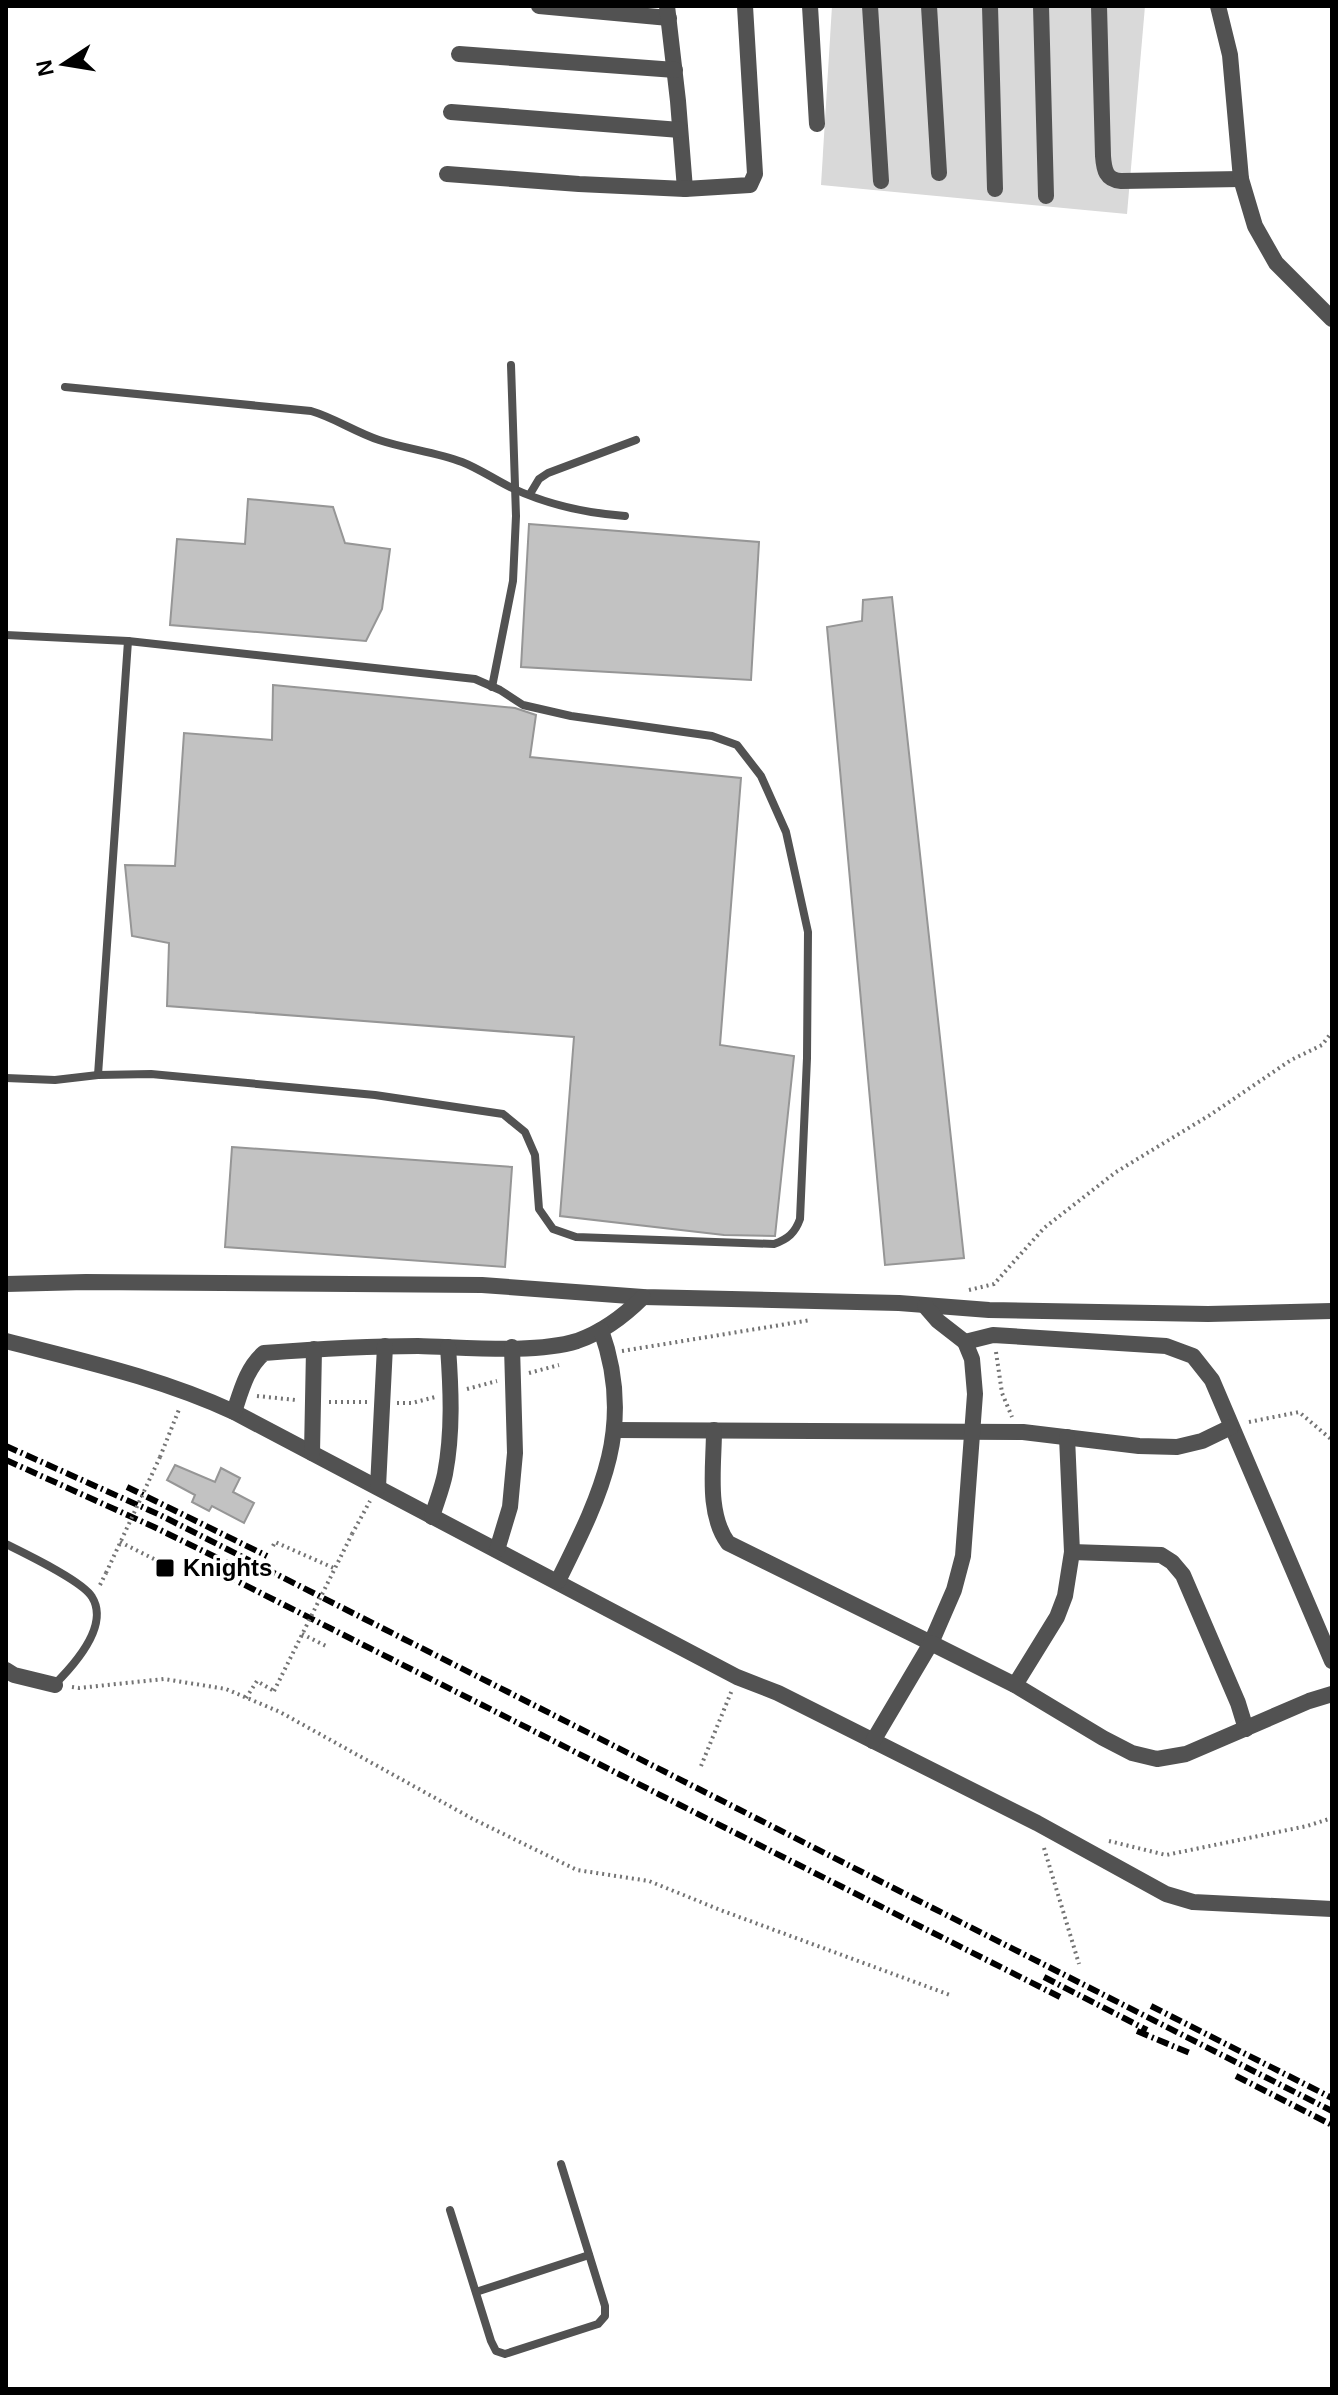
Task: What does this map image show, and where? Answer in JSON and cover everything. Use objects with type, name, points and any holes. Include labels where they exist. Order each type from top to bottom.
[{"type":"street","points":[[539,6],[668,12],[685,189]]},
{"type":"street","points":[[447,174],[685,189],[750,185],[754,180],[745,6]]},
{"type":"street","points":[[810,6],[817,124]]},
{"type":"street","points":[[870,6],[881,181]]},
{"type":"street","points":[[929,6],[939,173]]},
{"type":"street","points":[[990,6],[995,189]]},
{"type":"street","points":[[1041,6],[1046,196]]},
{"type":"street","points":[[1099,6],[1103,156],[1104,170],[1109,177],[1114,181],[1241,179]]},
{"type":"street","points":[[1218,6],[1230,55],[1241,179],[1255,226],[1276,263],[1332,319]]},
{"type":"street","points":[[459,54],[675,70]]},
{"type":"street","points":[[451,112],[680,130]]},
{"type":"street","points":[[6,1284],[482,1285],[643,1297],[989,1310],[1177,1314],[1332,1311]]},
{"type":"street","points":[[234,1412],[250,1369],[264,1353],[385,1346],[544,1348],[577,1341],[601,1330],[625,1315],[643,1297]]},
{"type":"street","points":[[873,1741],[931,1643],[954,1590],[963,1556],[972,1431],[972,1359],[965,1342],[938,1321],[925,1306]]},
{"type":"street","points":[[558,1581],[599,1495],[609,1464],[614,1430],[614,1389],[610,1353],[601,1330]]},
{"type":"street","points":[[965,1342],[993,1335],[1166,1346],[1193,1356],[1212,1380],[1332,1661]]},
{"type":"street","points":[[6,1341],[154,1381],[207,1399],[737,1677],[778,1693],[1037,1823],[1166,1894],[1193,1902],[1332,1909]]},
{"type":"street","points":[[378,1487],[385,1346]]},
{"type":"street","points":[[432,1517],[445,1475],[450,1430],[448,1347]]},
{"type":"street","points":[[497,1550],[510,1507],[515,1453],[512,1347]]},
{"type":"street","points":[[312,1453],[314,1349]]},
{"type":"street","points":[[614,1430],[1023,1432],[1139,1446],[1177,1447],[1202,1441],[1231,1427]]},
{"type":"street","points":[[714,1430],[714,1512],[719,1530],[728,1543],[1015,1685],[1132,1753],[1157,1759],[1186,1754],[1332,1694]]},
{"type":"street","points":[[1015,1685],[1057,1617],[1065,1596],[1072,1552],[1067,1437]]},
{"type":"street","points":[[1072,1552],[1161,1555],[1172,1562],[1183,1575],[1238,1703],[1246,1729]]},
{"type":"street","points":[[6,1670],[14,1675],[55,1685]]},
{"type":"lane","points":[[492,687],[513,581],[515,489],[511,365]]},
{"type":"lane","points":[[65,387],[311,411],[382,441],[461,462],[515,489],[587,513],[625,516]]},
{"type":"lane","points":[[530,494],[539,479],[548,473],[636,440]]},
{"type":"lane","points":[[6,635],[128,641],[475,679],[523,705],[571,716],[712,736],[737,745],[761,776],[786,832],[808,932],[800,1219],[796,1231],[774,1244],[576,1237],[553,1229],[539,1209],[535,1155],[525,1132],[503,1114],[375,1095],[151,1074],[55,1080],[6,1078]]},
{"type":"lane","points":[[98,1075],[128,641]]},
{"type":"lane","points":[[6,1544],[52,1568],[91,1594],[96,1606],[95,1628],[73,1666],[55,1685]]},
{"type":"lane","points":[[450,2210],[496,2351],[505,2354],[598,2324],[605,2316],[605,2306],[561,2164]]},
{"type":"lane","points":[[476,2292],[589,2255]]},
{"type":"path","points":[[966,1290],[994,1284],[1044,1228],[1116,1172],[1210,1115],[1291,1060],[1322,1045],[1332,1032]]},
{"type":"path","points":[[993,1335],[1002,1393],[1012,1418],[1023,1432]]},
{"type":"path","points":[[106,1573],[179,1412]]},
{"type":"path","points":[[1231,1427],[1265,1417],[1299,1412],[1332,1440]]},
{"type":"path","points":[[246,1698],[257,1681],[274,1691],[363,1512]]},
{"type":"path","points":[[120,1542],[154,1559]]},
{"type":"path","points":[[274,1544],[336,1569]]},
{"type":"path","points":[[302,1634],[328,1647]]},
{"type":"path","points":[[701,1766],[737,1677]]},
{"type":"path","points":[[55,1685],[79,1688],[164,1679],[226,1689],[280,1712],[473,1819],[577,1870],[649,1881],[950,1995]]},
{"type":"path","points":[[1108,1840],[1166,1855],[1332,1818]]},
{"type":"path","points":[[1037,1823],[1079,1964]]},
{"type":"shaded area","points":[[832,6],[1145,6],[1127,214],[821,185]]},
{"type":"building","points":[[248,499],[333,507],[345,543],[390,549],[382,609],[366,641],[170,625],[177,539],[245,544]]},
{"type":"building","points":[[529,524],[759,542],[751,680],[521,667]]},
{"type":"building","points":[[892,597],[964,1258],[885,1265],[827,627],[862,621],[863,600]]},
{"type":"building","points":[[273,685],[515,708],[536,715],[530,757],[741,778],[720,1045],[794,1056],[775,1236],[724,1235],[560,1216],[574,1037],[167,1006],[169,943],[132,936],[125,865],[175,866],[184,733],[272,740]]},
{"type":"building","points":[[232,1147],[512,1167],[505,1267],[225,1247]]},
{"type":"building","points":[[175,1465],[215,1482],[221,1468],[240,1478],[233,1492],[254,1503],[244,1523],[212,1506],[209,1511],[192,1502],[195,1495],[167,1480]]},
{"type":"railway","points":[[6,1446],[160,1515],[1332,2111]]},
{"type":"railway","points":[[6,1460],[248,1573]]},
{"type":"railway","points":[[127,1487],[267,1556]]},
{"type":"railway","points":[[225,1575],[1060,1997]]},
{"type":"railway","points":[[1044,1977],[1147,2030]]},
{"type":"railway","points":[[1151,2006],[1332,2098]]},
{"type":"railway","points":[[1137,2031],[1192,2054]]},
{"type":"railway","points":[[1236,2076],[1332,2125]]},
{"type":"place","name":"Knights","points":[[165,1568]]}]
